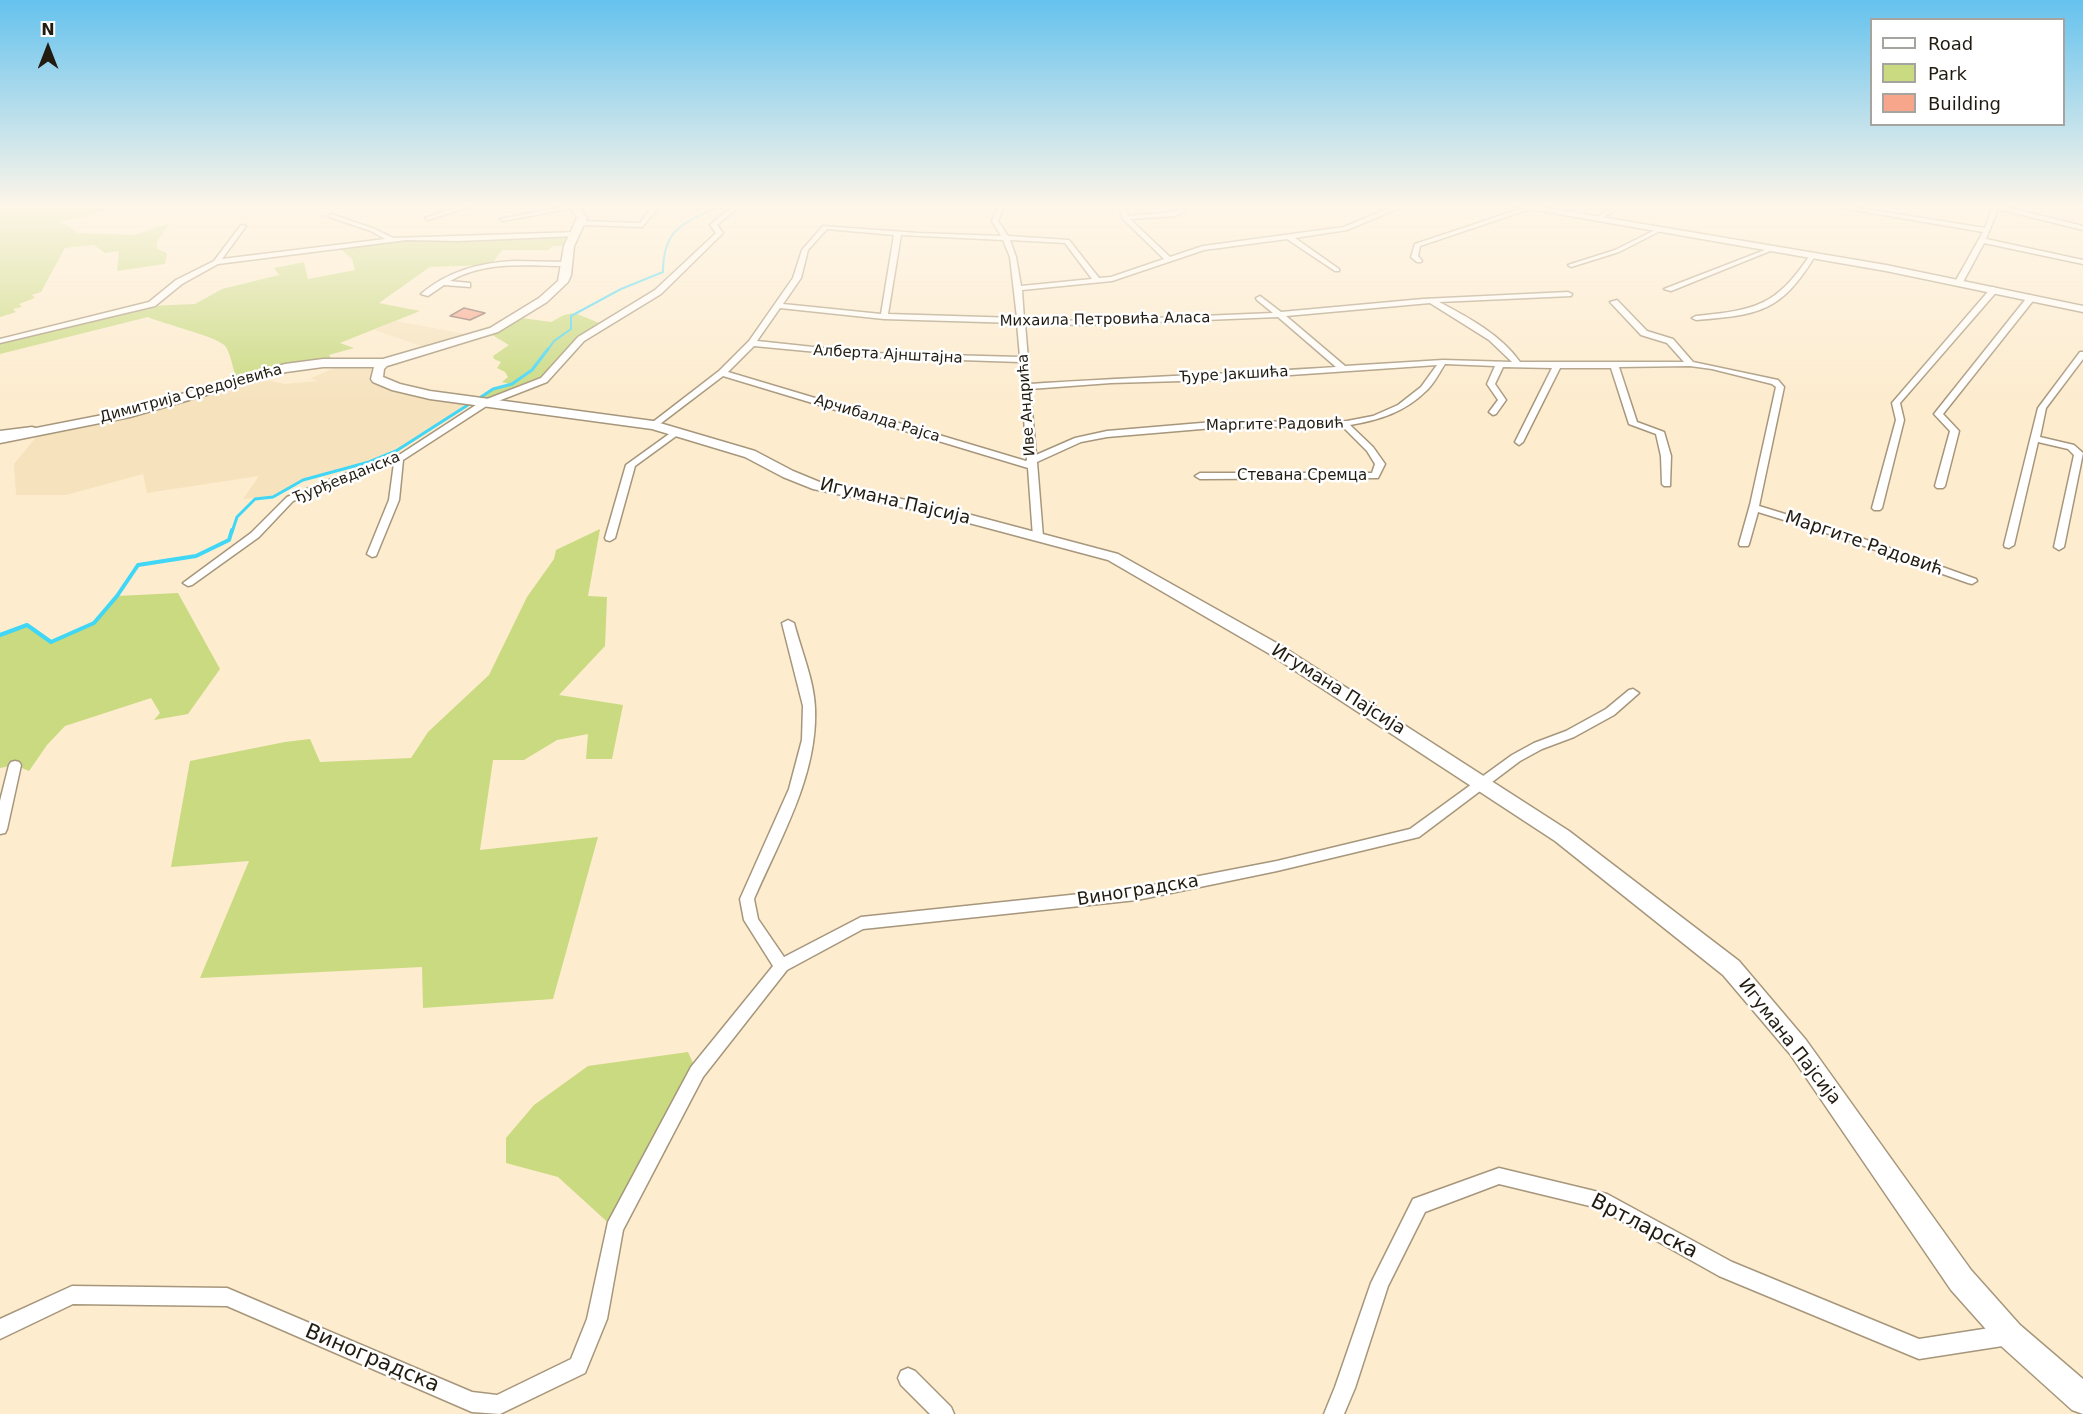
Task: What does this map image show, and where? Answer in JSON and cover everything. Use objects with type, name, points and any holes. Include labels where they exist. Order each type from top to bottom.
[{"type":"street","points":[[0,341],[148,306],[196,272]]},
{"type":"street","points":[[425,294],[465,272]]},
{"type":"street","name":"Димитрија Средојевића","points":[[0,439],[125,414],[285,368],[323,363],[383,363],[434,351],[494,330],[556,290],[564,279],[565,272]]},
{"type":"street","name":"Ђурђевданска","points":[[188,583],[255,535],[290,499],[365,469],[399,459],[485,403],[544,380],[581,339],[658,292],[679,272]]},
{"type":"street","points":[[653,425],[722,373],[752,344],[779,306],[799,272]]},
{"type":"street","points":[[884,317],[892,272]]},
{"type":"street","name":"Иве Андрића","points":[[1015,272],[1038,537]]},
{"type":"street","points":[[1090,272],[1097,281]]},
{"type":"street","points":[[1018,288],[1097,281],[1137,272]]},
{"type":"street","points":[[1668,289],[1712,272]]},
{"type":"street","points":[[1696,318],[1758,310],[1772,304],[1799,279],[1803,272]]},
{"type":"street","points":[[1902,272],[1995,289],[2083,309]]},
{"type":"street","points":[[1959,282],[1964,272]]},
{"type":"street","points":[[445,283],[467,285]]},
{"type":"street","points":[[1877,508],[1900,420],[1896,403],[1995,289]]},
{"type":"street","name":"Михаила Петровића Аласа","points":[[779,306],[884,317],[1020,322],[1144,322],[1280,316],[1432,302],[1568,294]]},
{"type":"street","points":[[1940,486],[1955,431],[1938,414],[2032,297]]},
{"type":"street","points":[[1260,298],[1342,368]]},
{"type":"street","points":[[1432,302],[1455,314],[1503,347],[1517,364]]},
{"type":"street","points":[[1614,302],[1644,333],[1670,340],[1690,364]]},
{"type":"street","name":"Алберта Ајнштајна","points":[[752,344],[870,355],[1024,360]]},
{"type":"street","points":[[2008,545],[2042,408],[2083,354]]},
{"type":"street","points":[[1443,362],[1557,366],[1690,364],[1775,382],[1780,387],[1766,445],[1755,508],[1744,544]]},
{"type":"street","name":"Ђуре Јакшића","points":[[1026,387],[1111,381],[1217,378],[1443,362]]},
{"type":"street","name":"Маргите Радовић","points":[[1031,464],[1060,447],[1096,436],[1225,423],[1345,425],[1407,405],[1434,379],[1443,362]]},
{"type":"street","name":"Игумана Пајсија","points":[[383,363],[376,376],[380,382],[430,395],[653,425],[750,454],[788,474],[818,486],[941,511],[1113,557],[1274,649],[1562,836],[1731,968],[1798,1047],[1961,1280],[2010,1335],[2083,1399]]},
{"type":"street","points":[[1493,412],[1502,400],[1491,384],[1501,363]]},
{"type":"street","points":[[1614,365],[1633,424],[1659,432],[1666,456],[1667,484]]},
{"type":"street","points":[[1519,442],[1557,366]]},
{"type":"street","name":"Арчибалда Рајса","points":[[722,373],[1031,464]]},
{"type":"street","name":"Стевана Сремца","points":[[1200,476],[1375,476],[1380,464],[1370,449],[1345,425]]},
{"type":"street","points":[[0,434],[42,430]]},
{"type":"street","points":[[610,538],[631,465],[676,432]]},
{"type":"street","points":[[2034,438],[2071,447],[2079,454],[2060,547]]},
{"type":"street","points":[[372,554],[394,500],[399,459]]},
{"type":"street","name":"Маргите Радовић","points":[[1755,508],[1843,535],[1972,581]]},
{"type":"street","points":[[782,966],[751,920],[747,899],[795,789],[808,740],[809,706],[788,623]]},
{"type":"street","name":"Виноградска","points":[[0,1329],[72,1295],[227,1297],[472,1402],[498,1406],[578,1366],[597,1319],[614,1227],[697,1072],[782,966],[861,923],[1137,894],[1277,866],[1414,833],[1524,754],[1570,734],[1610,712],[1633,693]]},
{"type":"street","points":[[0,829],[15,765]]},
{"type":"street","name":"Вртларска","points":[[1334,1414],[1346,1388],[1380,1283],[1419,1205],[1499,1176],[1601,1200],[1726,1269],[1920,1349],[2010,1335]]},
{"type":"street","points":[[908,1378],[944,1414]]},
{"type":"shaded area","points":[[396,321],[476,336],[433,350],[374,330]]},
{"type":"shaded area","points":[[383,363],[380,382],[474,401],[396,451],[369,462],[303,480],[273,497],[243,499],[259,476],[147,493],[143,474],[66,495],[16,495],[14,464],[42,430],[70,425],[254,377],[285,384],[317,381],[311,378],[337,367]]},
{"type":"green space","points":[[0,272],[52,272],[41,292],[32,295],[35,298],[19,304],[22,307],[13,309],[16,312],[0,317]]},
{"type":"green space","points":[[277,272],[306,272],[308,279],[345,272],[423,272],[379,303],[420,311],[340,343],[354,348],[329,355],[334,363],[312,364],[243,380],[236,378],[231,358],[222,343],[148,317],[0,354],[0,341],[148,306],[195,304],[222,289],[279,275]]},
{"type":"green space","points":[[575,313],[604,325],[581,339],[544,380],[485,403],[479,398],[493,389],[510,384],[502,382],[508,377],[505,372],[497,368],[501,362],[493,356],[509,345],[487,332],[515,317],[551,322],[564,315]]},
{"type":"green space","points":[[600,529],[588,596],[607,597],[605,646],[559,695],[623,705],[612,759],[586,759],[588,734],[557,740],[524,760],[493,760],[480,850],[598,837],[553,999],[423,1008],[422,967],[200,978],[249,861],[171,867],[190,761],[310,739],[320,762],[411,758],[428,732],[489,675],[527,597],[554,559],[556,550]]},
{"type":"green space","points":[[178,593],[220,669],[188,714],[154,720],[160,713],[151,698],[65,726],[47,745],[29,771],[15,765],[0,768],[0,635],[27,625],[51,642],[94,623],[117,596]]},
{"type":"green space","points":[[688,1052],[697,1072],[614,1228],[558,1177],[506,1163],[506,1138],[534,1105],[588,1066]]},
{"type":"building","points":[[464,308],[485,313],[470,320],[450,316]]},
{"type":"waterway","points":[[547,351],[554,341],[571,329],[571,316],[621,289],[663,272]]},
{"type":"waterway","points":[[478,399],[493,389],[512,384],[532,370],[548,349]]},
{"type":"waterway","points":[[232,532],[237,517],[255,499],[273,497],[303,480],[369,462],[396,451],[471,403]]},
{"type":"waterway","points":[[0,635],[27,625],[51,642],[94,623],[117,596],[138,565],[196,556],[229,540],[232,530]]}]
